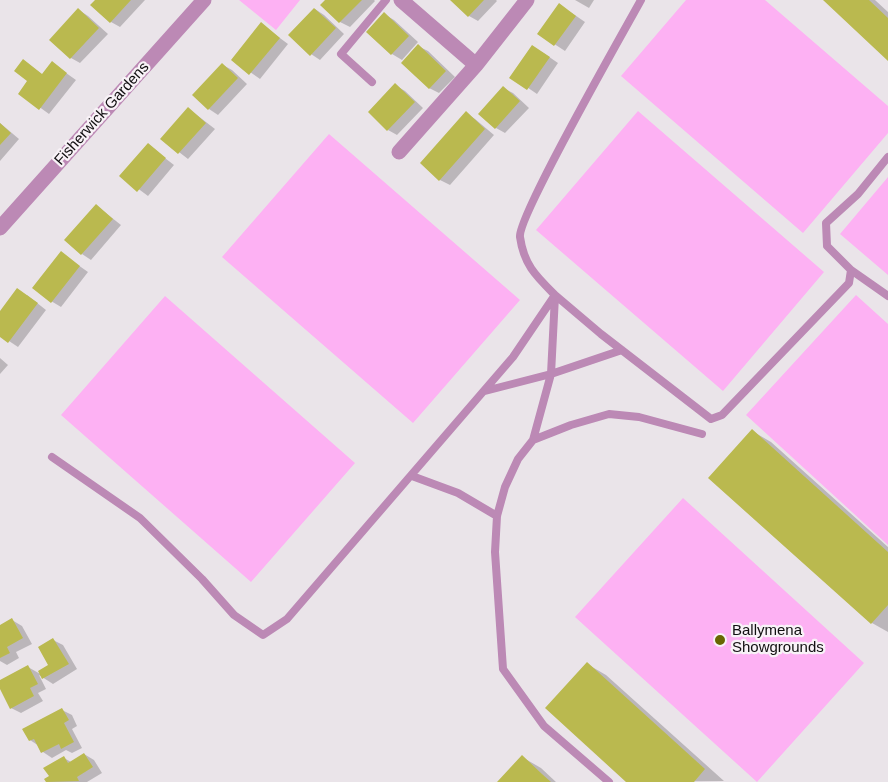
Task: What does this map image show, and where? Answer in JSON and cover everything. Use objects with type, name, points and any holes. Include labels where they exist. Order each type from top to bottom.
[{"type":"street","name":"Fisherwick Gardens","points":[[0,228],[204,0]]},
{"type":"street","points":[[401,0],[476,65]]},
{"type":"street","points":[[399,152],[476,65],[527,0]]},
{"type":"lane","points":[[372,82],[341,54],[386,0]]},
{"type":"lane","points":[[641,0],[534,198],[519,235],[529,267],[555,295],[711,419],[722,416],[849,282],[851,270]]},
{"type":"lane","points":[[888,157],[858,194],[826,223],[826,246],[851,270],[888,296]]},
{"type":"lane","points":[[555,295],[551,374],[532,440],[519,459],[505,487],[497,516],[495,552],[503,669],[544,726],[609,782]]},
{"type":"lane","points":[[52,457],[140,518],[202,579],[234,615],[263,634],[287,619],[412,476],[513,357],[555,295]]},
{"type":"lane","points":[[484,391],[551,374],[622,350]]},
{"type":"lane","points":[[532,440],[609,414],[639,417],[702,434]]},
{"type":"lane","points":[[412,476],[458,492],[497,516]]},
{"type":"shaded area","points":[[239,0],[300,0],[276,30]]},
{"type":"shaded area","points":[[686,0],[765,0],[888,106],[888,133],[803,233],[621,76]]},
{"type":"shaded area","points":[[638,111],[824,272],[723,391],[536,230]]},
{"type":"shaded area","points":[[329,134],[520,300],[413,423],[222,257]]},
{"type":"shaded area","points":[[888,177],[888,275],[840,234]]},
{"type":"shaded area","points":[[856,295],[888,324],[888,545],[746,415]]},
{"type":"shaded area","points":[[165,296],[355,463],[251,582],[61,415]]},
{"type":"shaded area","name":"Ballymena Showgrounds","points":[[683,498],[864,663],[757,782],[575,617]]},
{"type":"building","points":[[95,0],[131,0],[110,23],[90,5]]},
{"type":"building","points":[[325,0],[362,0],[339,23],[320,5]]},
{"type":"building","points":[[450,0],[484,0],[468,17]]},
{"type":"building","points":[[823,0],[869,0],[888,18],[888,61]]},
{"type":"building","points":[[559,3],[576,16],[554,46],[537,34]]},
{"type":"building","points":[[78,8],[99,28],[70,59],[49,40]]},
{"type":"building","points":[[314,8],[336,28],[310,56],[288,35]]},
{"type":"building","points":[[384,12],[409,36],[391,55],[366,32]]},
{"type":"building","points":[[261,22],[280,38],[249,75],[231,60]]},
{"type":"building","points":[[418,44],[446,71],[429,89],[401,63]]},
{"type":"building","points":[[532,45],[550,57],[527,90],[509,78]]},
{"type":"building","points":[[23,59],[42,74],[52,61],[67,73],[39,110],[18,94],[27,81],[14,71]]},
{"type":"building","points":[[222,63],[238,78],[208,110],[192,95]]},
{"type":"building","points":[[395,83],[415,102],[387,131],[368,112]]},
{"type":"building","points":[[503,86],[520,101],[495,129],[478,114]]},
{"type":"building","points":[[188,107],[206,123],[178,154],[160,139]]},
{"type":"building","points":[[466,111],[485,129],[439,181],[420,163]]},
{"type":"building","points":[[0,123],[11,133],[0,145]]},
{"type":"building","points":[[148,143],[166,158],[137,192],[119,176]]},
{"type":"building","points":[[96,204],[113,219],[81,255],[64,240]]},
{"type":"building","points":[[61,251],[80,266],[51,303],[32,288]]},
{"type":"building","points":[[17,288],[38,303],[8,343],[0,337],[0,311]]},
{"type":"building","points":[[752,429],[888,552],[888,605],[871,624],[708,478]]},
{"type":"building","points":[[12,618],[23,638],[7,647],[10,653],[0,658],[0,625]]},
{"type":"building","points":[[53,638],[69,664],[42,679],[38,671],[48,665],[38,647]]},
{"type":"building","points":[[587,662],[705,769],[694,782],[626,782],[545,708]]},
{"type":"building","points":[[28,665],[38,684],[30,688],[34,696],[10,709],[0,689],[0,680]]},
{"type":"building","points":[[62,708],[69,720],[64,723],[74,742],[61,749],[59,744],[41,753],[34,739],[29,741],[22,729]]},
{"type":"building","points":[[84,753],[93,767],[77,777],[79,781],[46,782],[44,779],[49,776],[43,768],[64,756],[68,763]]},
{"type":"building","points":[[522,755],[542,774],[551,782],[497,782]]},
{"type":"place","name":"Ballymena Showgrounds","points":[[720,640]]}]
